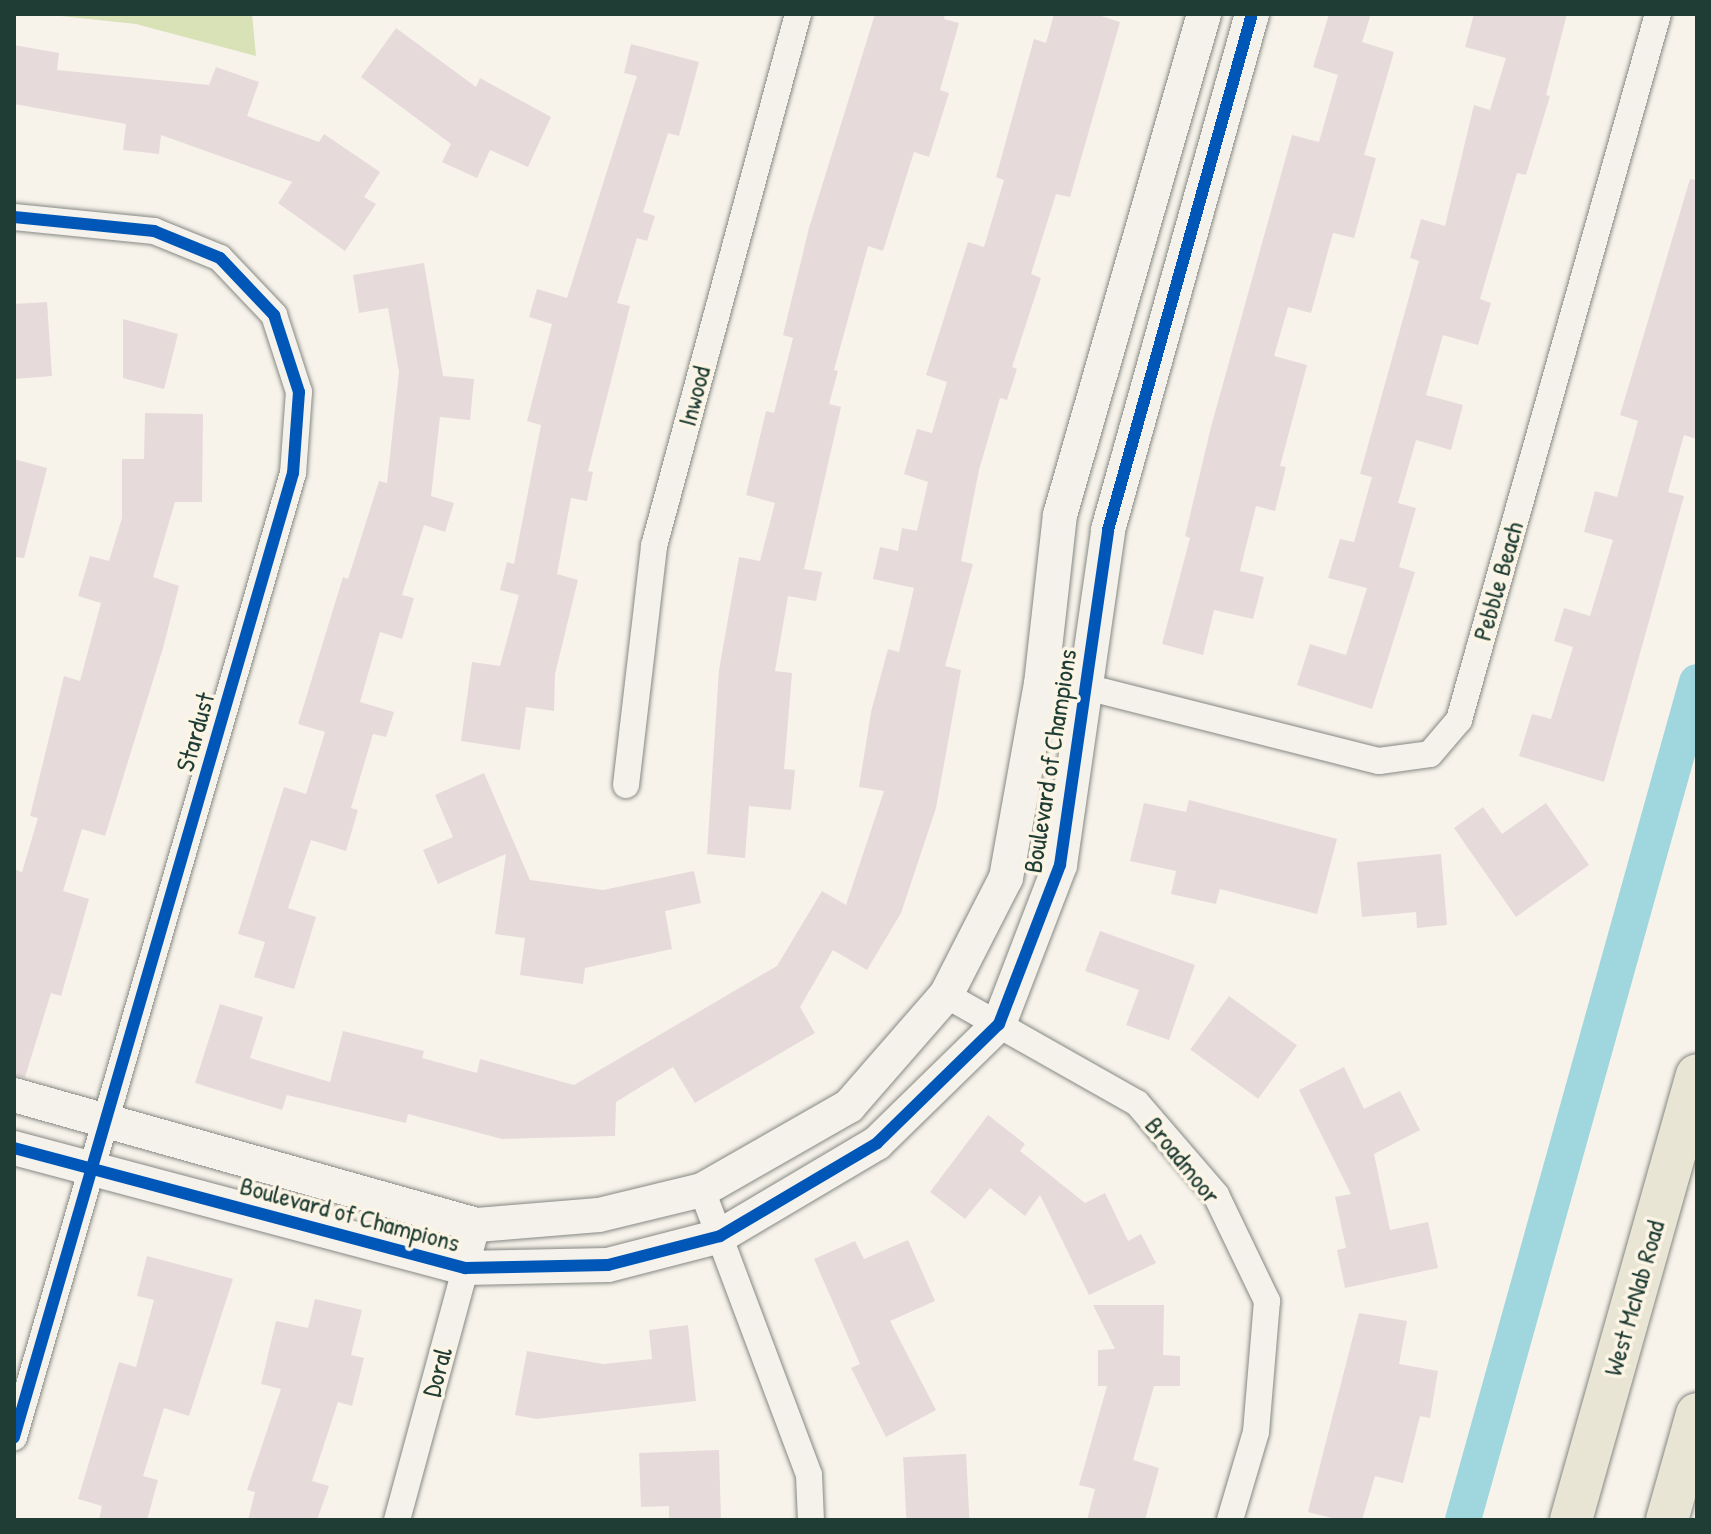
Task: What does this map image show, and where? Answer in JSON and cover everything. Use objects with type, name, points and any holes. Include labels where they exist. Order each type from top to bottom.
[{"type":"main road","name":"West McNab Road","points":[[1571,1520],[1697,1076]]},
{"type":"main road","points":[[1667,1520],[1697,1414]]},
{"type":"street","name":"Inwood","points":[[626,785],[654,546],[798,14]]},
{"type":"street","name":"Boulevard of Champions","points":[[14,1095],[106,1118],[477,1225],[599,1215],[702,1190],[849,1106],[946,995],[1006,878],[1041,684],[1060,515],[1204,14]]},
{"type":"street","name":"Boulevard of Champions","points":[[14,1148],[465,1268],[608,1265],[720,1236],[877,1143],[999,1024],[1060,865],[1108,530],[1252,14]]},
{"type":"street","name":"Pebble Beach","points":[[1041,684],[1086,687],[1379,761],[1430,754],[1459,720],[1658,14]]},
{"type":"street","name":"Stardust","points":[[14,217],[154,231],[220,258],[274,315],[299,392],[293,473],[14,1437]]},
{"type":"street","name":"Broadmoor","points":[[946,995],[1137,1103],[1216,1195],[1267,1301],[1256,1432],[1230,1520]]},
{"type":"street","points":[[702,1190],[809,1475],[811,1520]]},
{"type":"street","name":"Doral","points":[[397,1520],[477,1225]]},
{"type":"green space","points":[[42,14],[252,14],[256,56],[136,24]]},
{"type":"building","points":[[875,14],[945,14],[944,19],[959,23],[940,90],[949,93],[929,157],[914,152],[883,251],[868,246],[834,370],[838,371],[829,404],[841,407],[804,569],[822,572],[816,601],[788,596],[775,671],[792,673],[784,769],[795,770],[791,810],[749,806],[745,858],[707,854],[719,670],[739,557],[760,561],[775,503],[746,495],[766,411],[774,413],[793,338],[783,335],[809,228]]},
{"type":"building","points":[[1054,14],[1095,14],[1120,22],[1070,197],[1056,194],[1031,274],[1041,278],[1012,367],[1017,369],[1007,400],[1000,398],[979,470],[961,561],[973,564],[945,666],[961,670],[936,808],[901,913],[867,970],[833,950],[800,1007],[815,1033],[695,1103],[673,1067],[616,1102],[615,1136],[502,1139],[408,1114],[406,1123],[287,1095],[282,1110],[195,1083],[220,1004],[263,1017],[250,1058],[330,1082],[343,1031],[424,1051],[422,1058],[477,1073],[480,1059],[574,1085],[777,966],[822,891],[846,905],[884,791],[859,787],[871,712],[888,649],[899,652],[914,588],[873,579],[880,547],[898,551],[902,528],[917,531],[928,482],[904,474],[917,429],[932,433],[947,382],[926,375],[968,242],[984,247],[1004,180],[996,177],[1034,39],[1046,43]]},
{"type":"building","points":[[1329,14],[1371,14],[1362,42],[1394,52],[1364,155],[1376,158],[1354,238],[1333,233],[1311,313],[1288,307],[1274,356],[1307,365],[1280,466],[1286,467],[1275,511],[1256,506],[1240,571],[1264,577],[1253,619],[1214,610],[1203,655],[1162,644],[1190,538],[1185,536],[1211,427],[1292,135],[1319,142],[1338,75],[1313,67]]},
{"type":"building","points":[[1474,14],[1567,14],[1546,95],[1550,96],[1526,175],[1517,173],[1480,299],[1491,303],[1478,345],[1443,335],[1426,395],[1463,405],[1451,450],[1416,440],[1398,503],[1416,508],[1399,567],[1415,572],[1372,709],[1297,685],[1310,644],[1346,655],[1367,588],[1328,578],[1340,539],[1354,542],[1372,477],[1360,474],[1419,261],[1410,258],[1421,219],[1445,226],[1474,105],[1490,110],[1506,58],[1465,47]]},
{"type":"building","points":[[396,28],[476,87],[480,78],[551,117],[528,167],[490,150],[477,178],[442,162],[451,144],[361,77]]},
{"type":"building","points":[[631,44],[699,62],[679,136],[668,133],[643,212],[655,216],[647,241],[637,238],[617,303],[630,306],[588,471],[593,472],[587,501],[571,498],[557,574],[578,580],[555,674],[554,711],[526,707],[520,750],[461,741],[472,662],[500,666],[519,595],[500,590],[507,562],[514,564],[541,425],[527,421],[552,324],[529,317],[537,289],[567,298],[637,76],[624,73]]},
{"type":"building","points":[[14,45],[59,53],[57,70],[209,85],[216,67],[259,82],[247,116],[319,142],[324,134],[380,172],[364,197],[376,204],[345,251],[278,203],[292,182],[161,135],[159,154],[123,150],[126,124],[14,104]]},
{"type":"building","points":[[1690,179],[1697,180],[1697,439],[1684,435],[1668,492],[1684,496],[1604,782],[1519,756],[1532,714],[1551,719],[1573,647],[1554,641],[1564,608],[1590,616],[1613,540],[1584,532],[1595,491],[1617,497],[1638,421],[1620,415]]},
{"type":"building","points":[[424,263],[443,376],[474,379],[470,420],[440,417],[431,496],[454,503],[445,532],[424,525],[402,595],[414,598],[402,639],[380,632],[360,702],[394,712],[386,737],[373,734],[351,808],[358,810],[346,851],[311,840],[288,908],[316,917],[294,989],[254,977],[265,942],[238,934],[284,787],[306,794],[325,732],[298,724],[343,577],[348,579],[379,481],[387,483],[399,372],[388,308],[359,313],[353,275]]},
{"type":"building","points":[[47,302],[52,376],[14,379],[14,304]]},
{"type":"building","points":[[123,319],[178,334],[164,389],[123,378]]},
{"type":"building","points":[[145,413],[203,414],[202,502],[175,502],[153,577],[179,586],[163,648],[105,836],[82,829],[63,891],[89,899],[61,996],[51,993],[25,1077],[14,1076],[14,869],[22,872],[38,818],[30,816],[64,676],[80,681],[101,603],[78,596],[90,556],[109,561],[122,518],[122,459],[144,459]]},
{"type":"building","points":[[14,459],[47,468],[24,558],[14,557]]},
{"type":"building","points":[[484,773],[530,880],[603,890],[694,871],[701,903],[665,911],[672,949],[585,968],[583,984],[520,975],[525,938],[495,934],[506,854],[438,884],[423,850],[453,837],[435,795]]},
{"type":"building","points":[[1189,800],[1337,839],[1317,914],[1220,889],[1216,904],[1171,894],[1176,871],[1130,861],[1144,803],[1186,812]]},
{"type":"building","points":[[1546,803],[1589,865],[1516,917],[1454,828],[1483,807],[1502,834]]},
{"type":"building","points":[[1441,854],[1447,925],[1417,928],[1416,912],[1362,917],[1357,862]]},
{"type":"building","points":[[1100,931],[1195,965],[1169,1040],[1126,1025],[1139,990],[1085,971]]},
{"type":"building","points":[[1229,996],[1297,1045],[1258,1099],[1190,1049]]},
{"type":"building","points":[[1344,1067],[1364,1109],[1400,1091],[1420,1130],[1374,1154],[1390,1230],[1428,1222],[1438,1268],[1345,1288],[1337,1250],[1346,1248],[1335,1197],[1351,1194],[1299,1090]]},
{"type":"building","points":[[988,1115],[1025,1144],[1020,1151],[1085,1203],[1105,1193],[1128,1241],[1141,1234],[1156,1263],[1089,1295],[1040,1195],[1025,1216],[990,1188],[965,1219],[930,1192]]},
{"type":"building","points":[[908,1240],[935,1301],[890,1321],[936,1410],[886,1437],[851,1368],[860,1364],[814,1259],[855,1241],[864,1259]]},
{"type":"building","points":[[147,1256],[233,1279],[189,1416],[164,1408],[143,1476],[158,1480],[147,1520],[99,1520],[102,1506],[78,1499],[119,1362],[136,1367],[154,1300],[137,1296]]},
{"type":"building","points":[[315,1299],[362,1310],[351,1355],[364,1358],[352,1406],[338,1402],[312,1481],[329,1486],[317,1520],[248,1520],[255,1492],[247,1490],[281,1389],[261,1384],[276,1321],[308,1328]]},
{"type":"building","points":[[1093,1305],[1164,1305],[1163,1355],[1180,1356],[1180,1386],[1154,1386],[1133,1460],[1159,1468],[1145,1520],[1087,1520],[1095,1489],[1079,1485],[1107,1386],[1098,1386],[1098,1350],[1115,1349]]},
{"type":"building","points":[[1359,1313],[1407,1321],[1399,1364],[1438,1371],[1430,1418],[1420,1416],[1403,1483],[1375,1476],[1362,1520],[1339,1520],[1308,1512]]},
{"type":"building","points":[[688,1325],[696,1401],[536,1419],[515,1415],[527,1351],[603,1364],[652,1359],[649,1330]]},
{"type":"building","points":[[719,1450],[721,1520],[669,1520],[669,1506],[641,1507],[639,1453]]},
{"type":"building","points":[[966,1454],[969,1520],[906,1520],[903,1457]]},
{"type":"waterway","points":[[1463,1520],[1697,682]]},
{"type":"cycle path","points":[[14,1148],[465,1268],[608,1265],[720,1236],[877,1143],[999,1024],[1060,865],[1108,530],[1252,14]]},
{"type":"cycle path","points":[[14,217],[154,231],[220,258],[274,315],[299,392],[293,473],[14,1437]]}]
